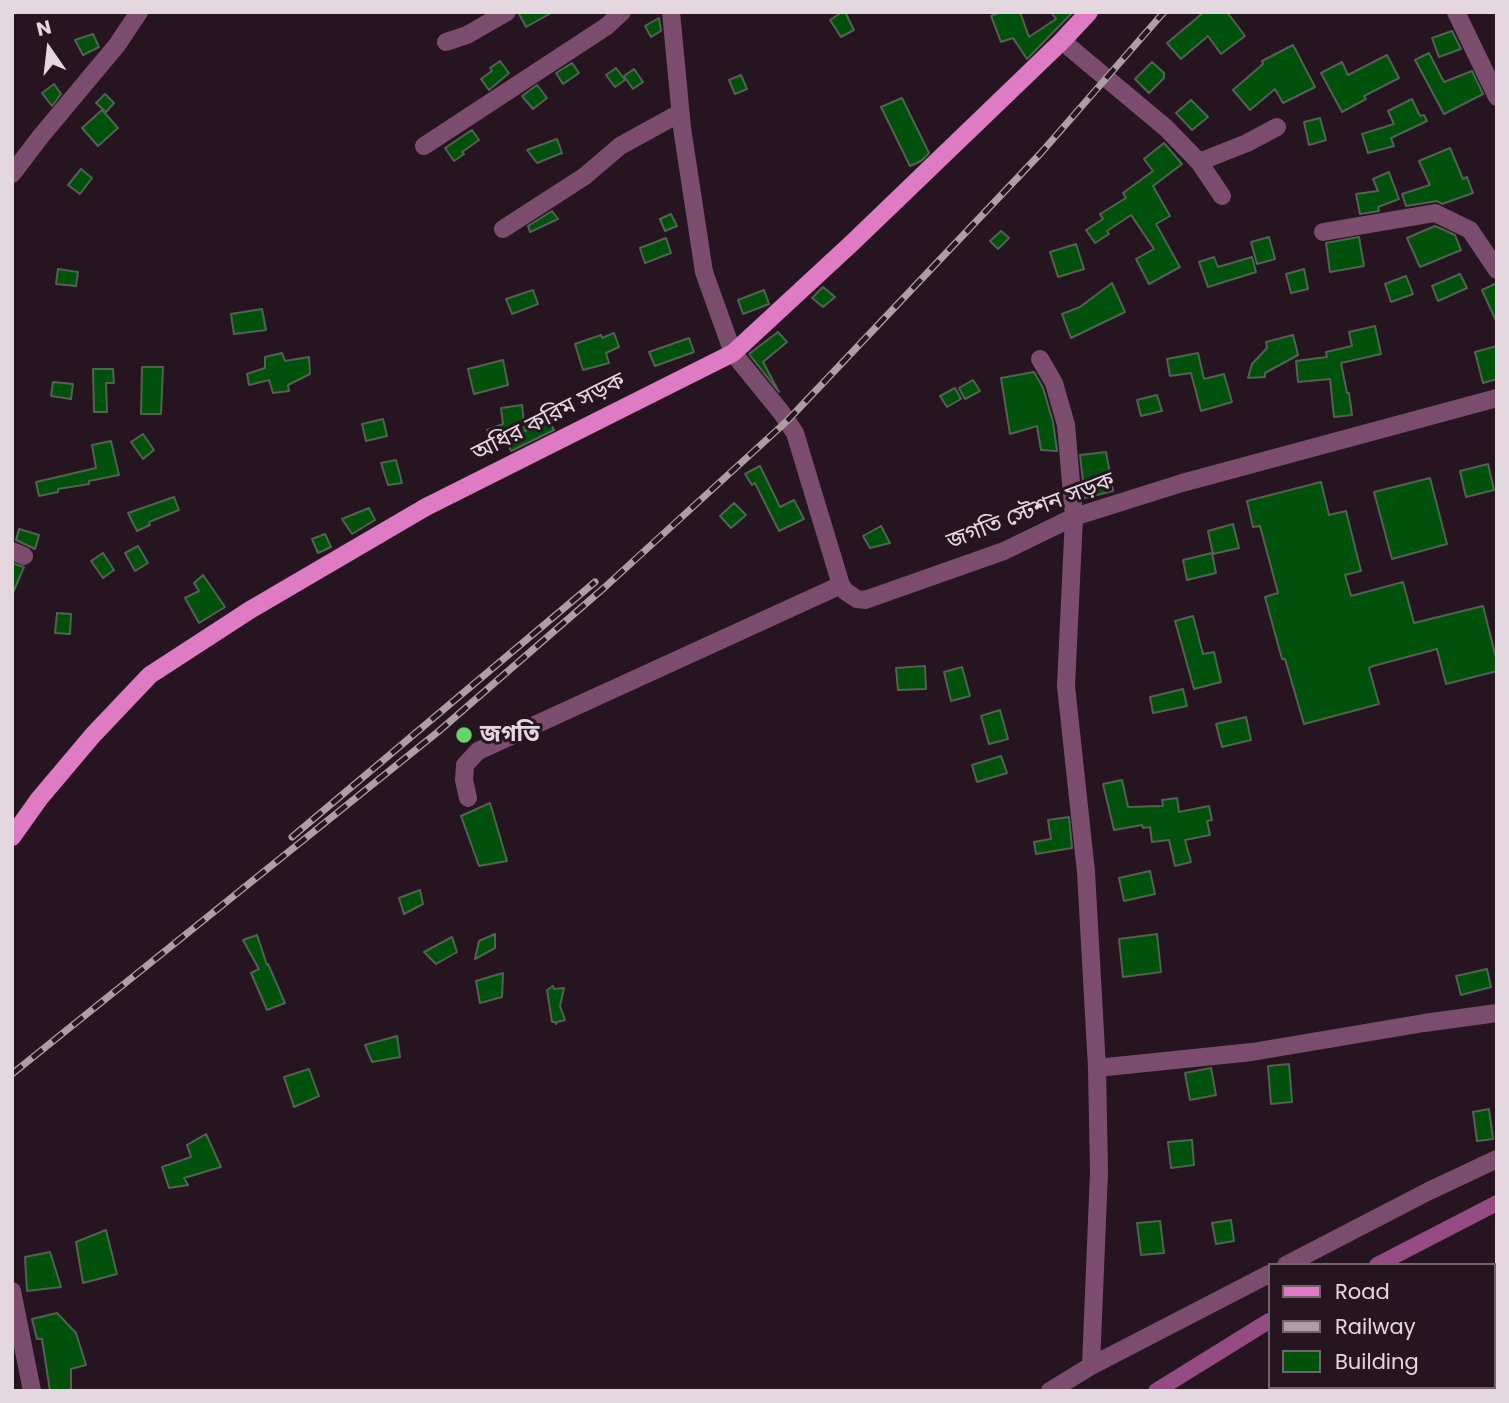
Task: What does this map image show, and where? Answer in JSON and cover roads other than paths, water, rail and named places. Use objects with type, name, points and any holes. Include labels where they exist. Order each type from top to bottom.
[{"type":"main road","name":"অধির করিম সড়ক","points":[[12,837],[39,799],[150,675],[250,610],[426,507],[733,353],[852,243],[1089,12]]},
{"type":"street","points":[[12,174],[117,45],[139,12]]},
{"type":"street","points":[[446,42],[467,36],[507,12]]},
{"type":"street","points":[[424,146],[607,26],[622,12]]},
{"type":"street","points":[[468,798],[464,765],[478,751],[841,585],[795,433],[733,353],[704,272],[680,113],[671,12]]},
{"type":"street","points":[[1456,12],[1497,97]]},
{"type":"street","points":[[1062,41],[1166,128],[1199,162],[1222,196]]},
{"type":"street","points":[[503,229],[584,176],[620,146],[680,113]]},
{"type":"street","points":[[1199,162],[1247,143],[1277,127]]},
{"type":"street","points":[[1323,232],[1435,214],[1470,230],[1497,270]]},
{"type":"street","points":[[1041,359],[1054,383],[1066,425],[1074,517],[1066,686],[1086,872],[1097,1068],[1099,1171],[1091,1366]]},
{"type":"street","name":"জগতি স্টেশন সড়ক","points":[[841,585],[851,596],[865,600],[1004,551],[1074,517],[1182,483],[1497,398]]},
{"type":"street","points":[[1097,1068],[1252,1052],[1497,1013]]},
{"type":"street","points":[[1290,1263],[1497,1159]]},
{"type":"street","points":[[1050,1391],[1091,1366],[1268,1275]]},
{"type":"street","points":[[12,1291],[32,1391]]},
{"type":"waterway","points":[[1381,1263],[1497,1203]]},
{"type":"waterway","points":[[1156,1391],[1268,1322]]},
{"type":"railway","points":[[12,1074],[439,731],[605,587],[787,421],[1040,154],[1164,12]]},
{"type":"railway","points":[[292,837],[595,582]]},
{"type":"place","name":"জগতি","points":[[464,735]]}]
